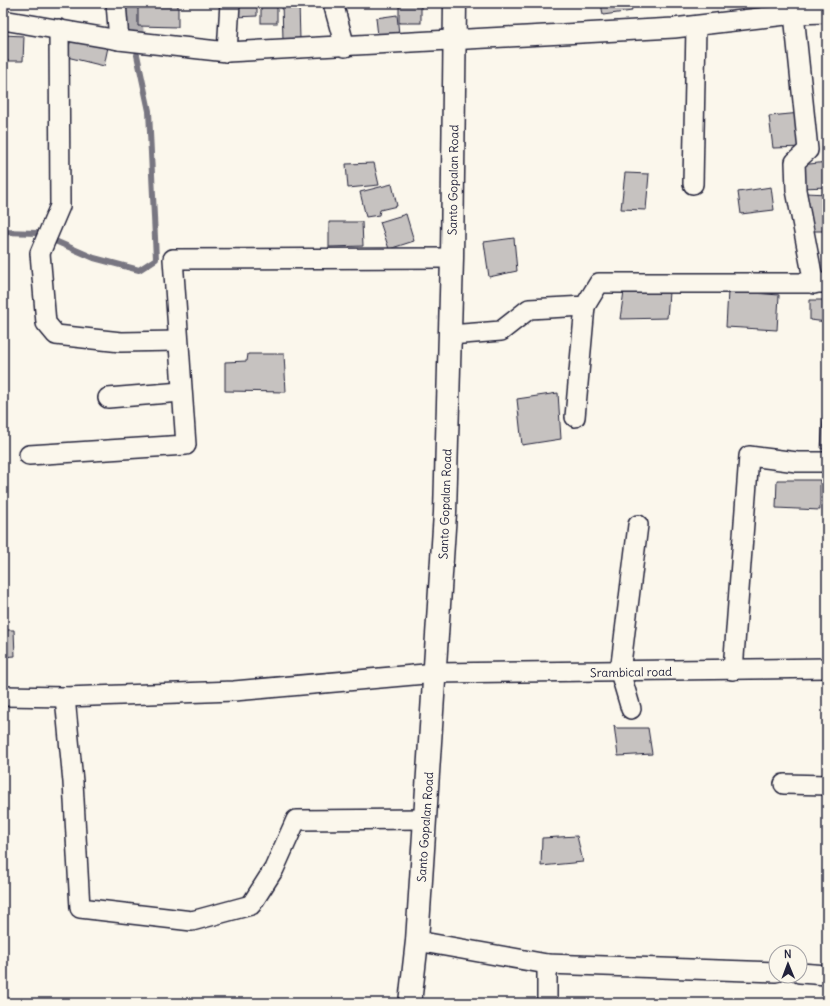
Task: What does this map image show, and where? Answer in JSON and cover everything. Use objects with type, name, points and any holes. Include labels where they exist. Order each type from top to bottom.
[{"type":"main road","name":"Santo Gopalan Road","points":[[410,1003],[417,941],[426,819],[445,513],[452,258],[455,3]]},
{"type":"street","points":[[116,3],[119,40]]},
{"type":"street","points":[[227,52],[230,3]]},
{"type":"street","points":[[333,3],[345,47]]},
{"type":"street","points":[[3,20],[59,28],[119,40],[227,52],[455,41],[696,26],[794,14],[827,13]]},
{"type":"street","points":[[575,418],[584,306],[599,283],[821,283],[796,190],[795,162],[808,150],[794,14]]},
{"type":"street","points":[[693,184],[696,26]]},
{"type":"street","points":[[59,28],[60,206],[40,253],[46,323],[56,335],[121,342],[178,341]]},
{"type":"street","points":[[29,455],[186,445],[181,392],[173,259],[452,258]]},
{"type":"street","points":[[450,335],[501,331],[529,309],[584,306]]},
{"type":"street","points":[[108,398],[181,392]]},
{"type":"street","points":[[733,670],[749,456],[797,462],[827,462]]},
{"type":"street","points":[[631,709],[620,672],[638,525]]},
{"type":"street","name":"Srambical road","points":[[3,696],[65,697],[234,691],[436,673],[620,672],[827,668]]},
{"type":"street","points":[[65,697],[73,782],[80,908],[192,921],[251,904],[274,869],[296,820],[426,819]]},
{"type":"street","points":[[784,784],[827,785]]},
{"type":"street","points":[[417,941],[546,964],[768,972]]},
{"type":"street","points":[[546,964],[548,1003]]},
{"type":"street","points":[[808,974],[827,975]]},
{"type":"building","points":[[76,3],[76,4],[53,4]]},
{"type":"building","points":[[138,3],[178,3],[178,27],[138,26]]},
{"type":"building","points":[[236,3],[257,3],[257,16],[236,17]]},
{"type":"building","points":[[261,3],[277,3],[277,23],[261,23]]},
{"type":"building","points":[[282,3],[299,3],[300,40],[283,40]]},
{"type":"building","points":[[399,3],[421,3],[421,23],[399,23]]},
{"type":"building","points":[[601,3],[631,3],[632,11],[603,15]]},
{"type":"building","points":[[397,15],[399,34],[378,36],[376,18]]},
{"type":"building","points":[[3,35],[24,36],[23,61],[3,61]]},
{"type":"building","points":[[71,38],[108,47],[104,66],[67,57]]},
{"type":"building","points":[[801,113],[805,147],[773,148],[769,116]]},
{"type":"building","points":[[827,162],[827,187],[802,188],[801,165]]},
{"type":"building","points":[[374,163],[379,185],[348,188],[346,164]]},
{"type":"building","points":[[625,173],[649,174],[646,210],[621,209]]},
{"type":"building","points":[[392,184],[397,206],[380,210],[379,215],[366,217],[360,192]]},
{"type":"building","points":[[771,187],[774,210],[741,214],[738,192]]},
{"type":"building","points":[[806,193],[827,194],[827,231],[810,231]]},
{"type":"building","points":[[406,214],[414,241],[389,249],[380,222]]},
{"type":"building","points":[[329,222],[362,222],[363,246],[329,247]]},
{"type":"building","points":[[514,238],[517,271],[489,277],[484,242]]},
{"type":"building","points":[[624,291],[669,292],[667,318],[620,319]]},
{"type":"building","points":[[728,291],[779,295],[777,330],[726,327]]},
{"type":"building","points":[[810,300],[827,300],[827,322],[810,320]]},
{"type":"building","points":[[248,354],[284,354],[286,392],[225,391],[225,362],[247,361]]},
{"type":"building","points":[[558,393],[561,439],[522,445],[517,399]]},
{"type":"building","points":[[823,418],[827,418],[827,449],[821,449]]},
{"type":"building","points":[[777,480],[820,480],[820,510],[776,508]]},
{"type":"building","points":[[3,630],[14,630],[15,656],[3,657]]},
{"type":"building","points":[[614,725],[616,728],[648,728],[652,754],[618,756]]},
{"type":"building","points":[[577,836],[583,862],[541,866],[542,838]]},
{"type":"waterway","points":[[129,3],[133,30]]},
{"type":"waterway","points":[[3,232],[37,233],[94,258],[139,270],[156,259],[149,111],[137,55]]}]
